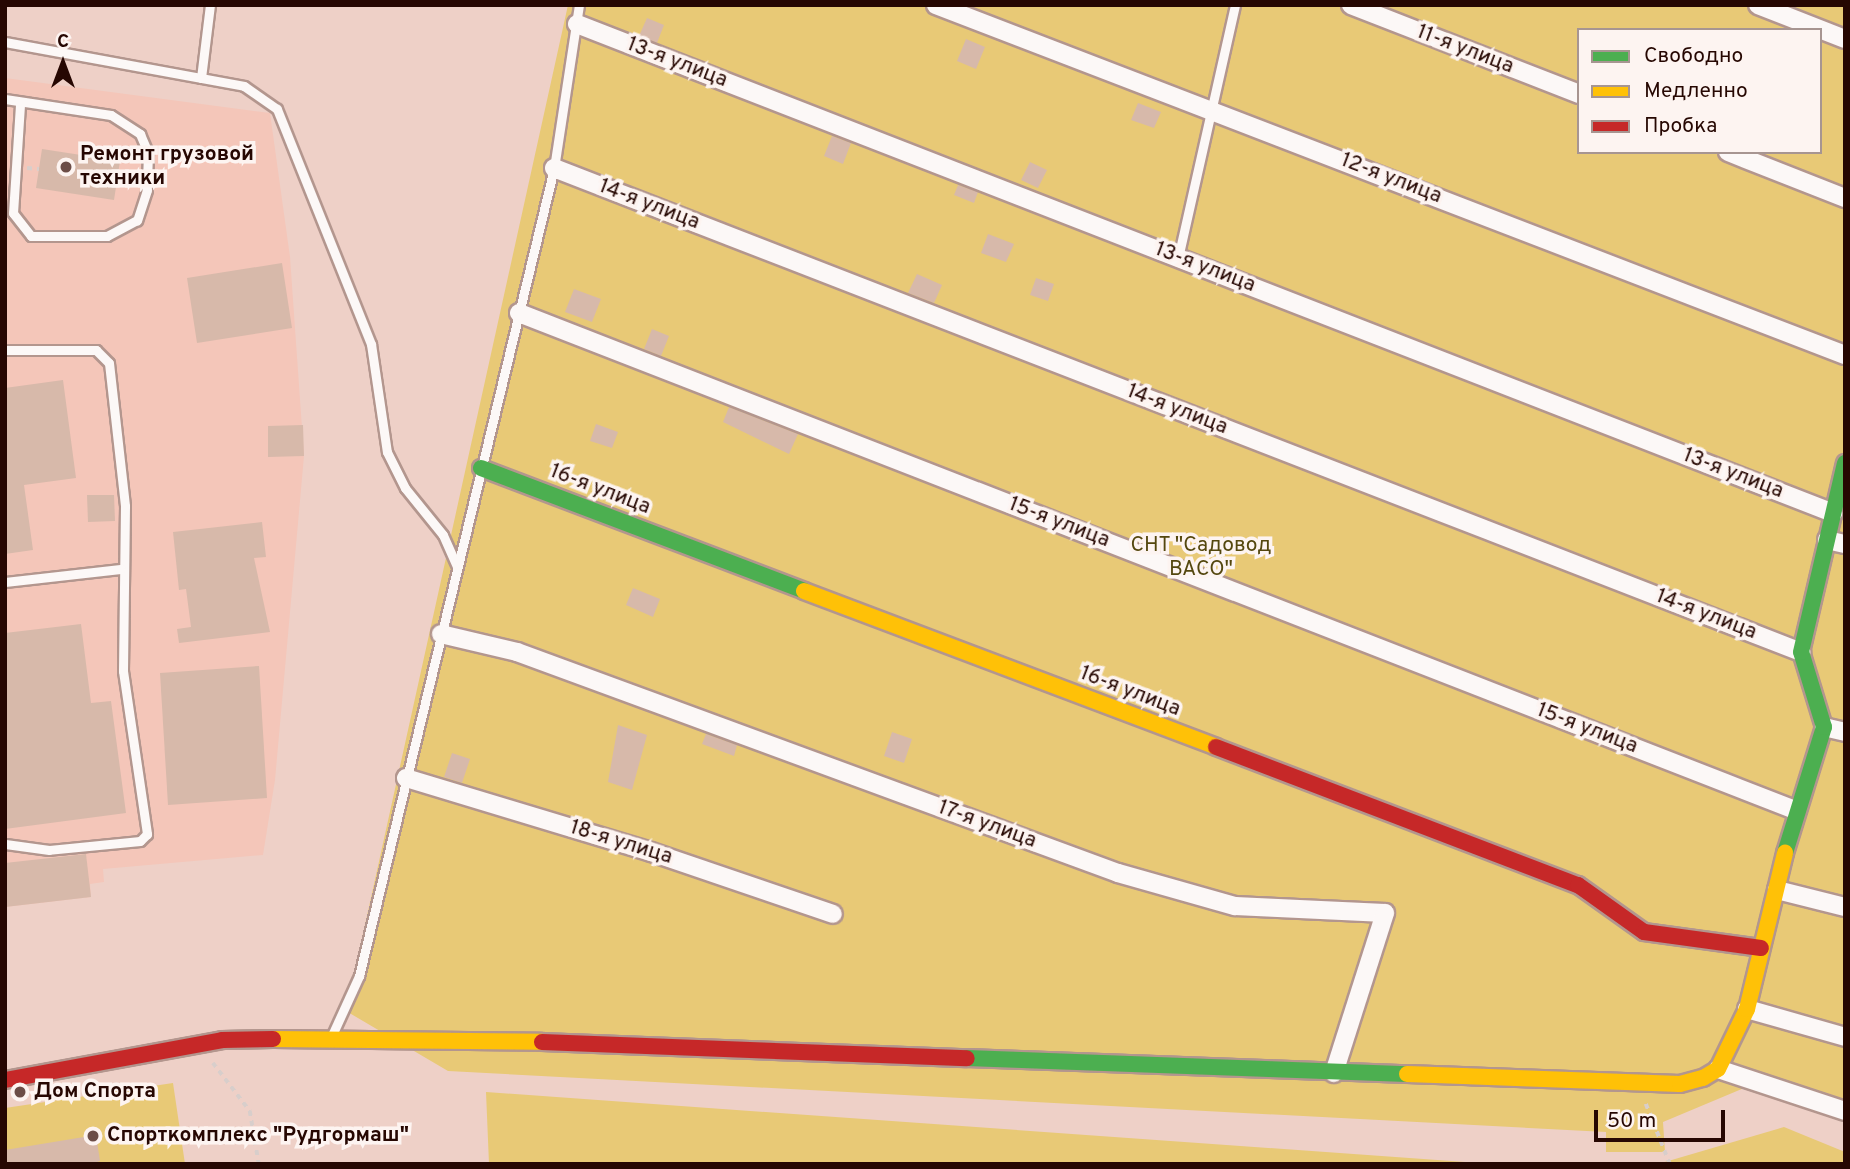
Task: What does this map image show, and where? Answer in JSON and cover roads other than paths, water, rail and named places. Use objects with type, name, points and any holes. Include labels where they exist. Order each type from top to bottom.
[{"type":"street","name":"12-я улица","points":[[936,5],[1845,355]]},
{"type":"street","name":"11-я улица","points":[[1351,5],[1577,93]]},
{"type":"street","points":[[1758,5],[1817,28]]},
{"type":"street","name":"13-я улица","points":[[577,24],[1833,513]]},
{"type":"street","points":[[1822,30],[1845,39]]},
{"type":"street","points":[[1733,154],[1845,198]]},
{"type":"street","name":"14-я улица","points":[[554,168],[1801,652]]},
{"type":"street","name":"15-я улица","points":[[519,313],[1795,810]]},
{"type":"street","points":[[1718,1069],[1747,1009],[1795,810],[1824,727],[1801,652],[1845,463]]},
{"type":"street","name":"16-я улица","points":[[481,468],[1578,885],[1644,932],[1761,948]]},
{"type":"street","points":[[1827,540],[1845,544]]},
{"type":"street","name":"17-я улица","points":[[441,634],[517,652],[1131,876],[1235,906],[1385,913],[1334,1073]]},
{"type":"street","points":[[1824,727],[1845,732]]},
{"type":"street","name":"18-я улица","points":[[406,778],[651,852],[833,914]]},
{"type":"street","points":[[1777,890],[1845,907]]},
{"type":"street","points":[[1747,1009],[1845,1037]]},
{"type":"street","points":[[5,1080],[199,1045],[331,1038],[1630,1083],[1680,1084],[1718,1069],[1845,1111]]},
{"type":"lane","points":[[201,78],[210,5]]},
{"type":"lane","points":[[331,1038],[359,976],[554,168],[579,5]]},
{"type":"lane","points":[[1178,258],[1214,111],[1235,5]]},
{"type":"lane","points":[[5,43],[244,86],[277,109],[371,344],[387,453],[405,488],[443,535],[457,566]]},
{"type":"lane","points":[[5,99],[20,104],[111,115],[140,134],[148,153],[147,178],[137,220],[107,236],[31,236],[13,213],[20,104]]},
{"type":"lane","points":[[5,350],[96,350],[109,363],[125,506],[120,569],[123,671],[147,834],[140,841],[48,850],[5,845]]},
{"type":"lane","points":[[5,582],[120,569]]},
{"type":"place","name":"Ремонт грузовой техники","points":[[66,167]]},
{"type":"place","name":"Дом Спорта","points":[[20,1092]]},
{"type":"place","name":"Спорткомплекс \"Рудгормаш\"","points":[[93,1136]]},
{"type":"park label","name":"СНТ \"Садовод ВАСО\"","points":[[1201,558]]}]
